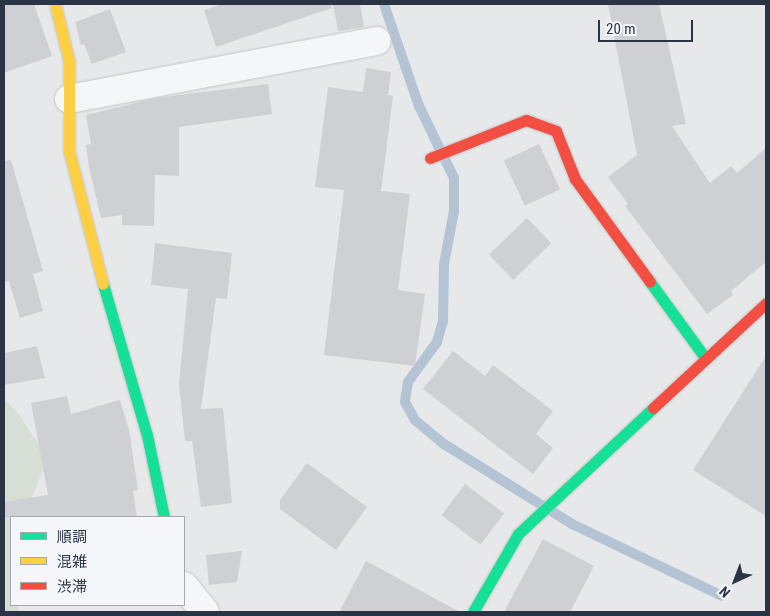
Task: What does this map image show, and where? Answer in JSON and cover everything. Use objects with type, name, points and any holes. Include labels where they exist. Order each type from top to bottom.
[{"type":"street","points":[[55,4],[69,61],[69,151],[88,232],[147,435],[164,516]]},
{"type":"street","points":[[69,99],[377,41]]},
{"type":"street","points":[[430,158],[526,120],[556,131],[575,179],[706,359]]},
{"type":"street","points":[[474,612],[518,534],[766,303]]},
{"type":"street","points":[[185,587],[205,612]]},
{"type":"shaded area","points":[[4,398],[17,412],[48,459],[23,516],[10,516],[10,606],[18,606],[18,612],[4,612]]},
{"type":"building","points":[[4,4],[34,4],[52,56],[4,73]]},
{"type":"building","points":[[223,4],[331,4],[332,8],[216,47],[204,10]]},
{"type":"building","points":[[333,4],[360,4],[364,27],[338,31]]},
{"type":"building","points":[[608,4],[659,4],[686,124],[672,126],[710,183],[731,166],[737,173],[766,148],[766,262],[731,291],[733,295],[707,314],[625,206],[628,204],[608,177],[637,155]]},
{"type":"building","points":[[110,9],[126,52],[92,64],[84,44],[81,45],[75,22]]},
{"type":"building","points":[[366,68],[391,72],[388,95],[393,96],[381,191],[410,194],[398,290],[425,294],[415,366],[324,355],[344,190],[315,187],[328,87],[363,92]]},
{"type":"building","points":[[268,84],[272,114],[179,127],[179,176],[155,175],[154,226],[122,225],[122,215],[101,218],[89,167],[86,145],[91,144],[86,115],[156,98]]},
{"type":"building","points":[[539,144],[560,189],[525,206],[504,160]]},
{"type":"building","points":[[11,160],[43,271],[33,274],[43,311],[20,318],[9,281],[4,282],[4,161]]},
{"type":"building","points":[[527,218],[551,243],[513,280],[489,255]]},
{"type":"building","points":[[155,243],[232,253],[227,299],[216,298],[201,409],[223,408],[232,503],[201,507],[192,441],[185,441],[179,385],[188,289],[151,285]]},
{"type":"building","points":[[37,346],[45,378],[4,385],[4,353]]},
{"type":"building","points":[[453,351],[485,376],[493,365],[553,411],[536,434],[553,448],[533,474],[423,389]]},
{"type":"building","points":[[766,356],[766,516],[693,470]]},
{"type":"building","points":[[67,396],[71,414],[120,400],[129,430],[138,490],[133,491],[137,516],[4,517],[4,502],[48,495],[31,403]]},
{"type":"building","points":[[307,463],[367,507],[336,550],[280,509],[280,500]]},
{"type":"building","points":[[465,484],[504,513],[481,545],[442,515]]},
{"type":"building","points":[[543,539],[594,566],[570,612],[504,612]]},
{"type":"building","points":[[242,551],[237,582],[209,585],[206,555]]},
{"type":"building","points":[[366,561],[458,611],[339,612]]},
{"type":"waterway","points":[[384,4],[419,106],[454,178],[454,211],[444,264],[443,321],[437,342],[408,382],[405,402],[415,420],[444,444],[572,524],[722,596]]},
{"type":"traffic: fast","points":[[650,282],[706,359]]},
{"type":"traffic: fast","points":[[103,284],[147,435],[164,516]]},
{"type":"traffic: fast","points":[[473,612],[518,534],[653,408]]},
{"type":"traffic: slow","points":[[55,4],[69,61],[69,151],[103,284]]},
{"type":"traffic: jam","points":[[430,158],[526,120],[556,131],[575,179],[650,282]]},
{"type":"traffic: jam","points":[[653,408],[766,303]]}]
